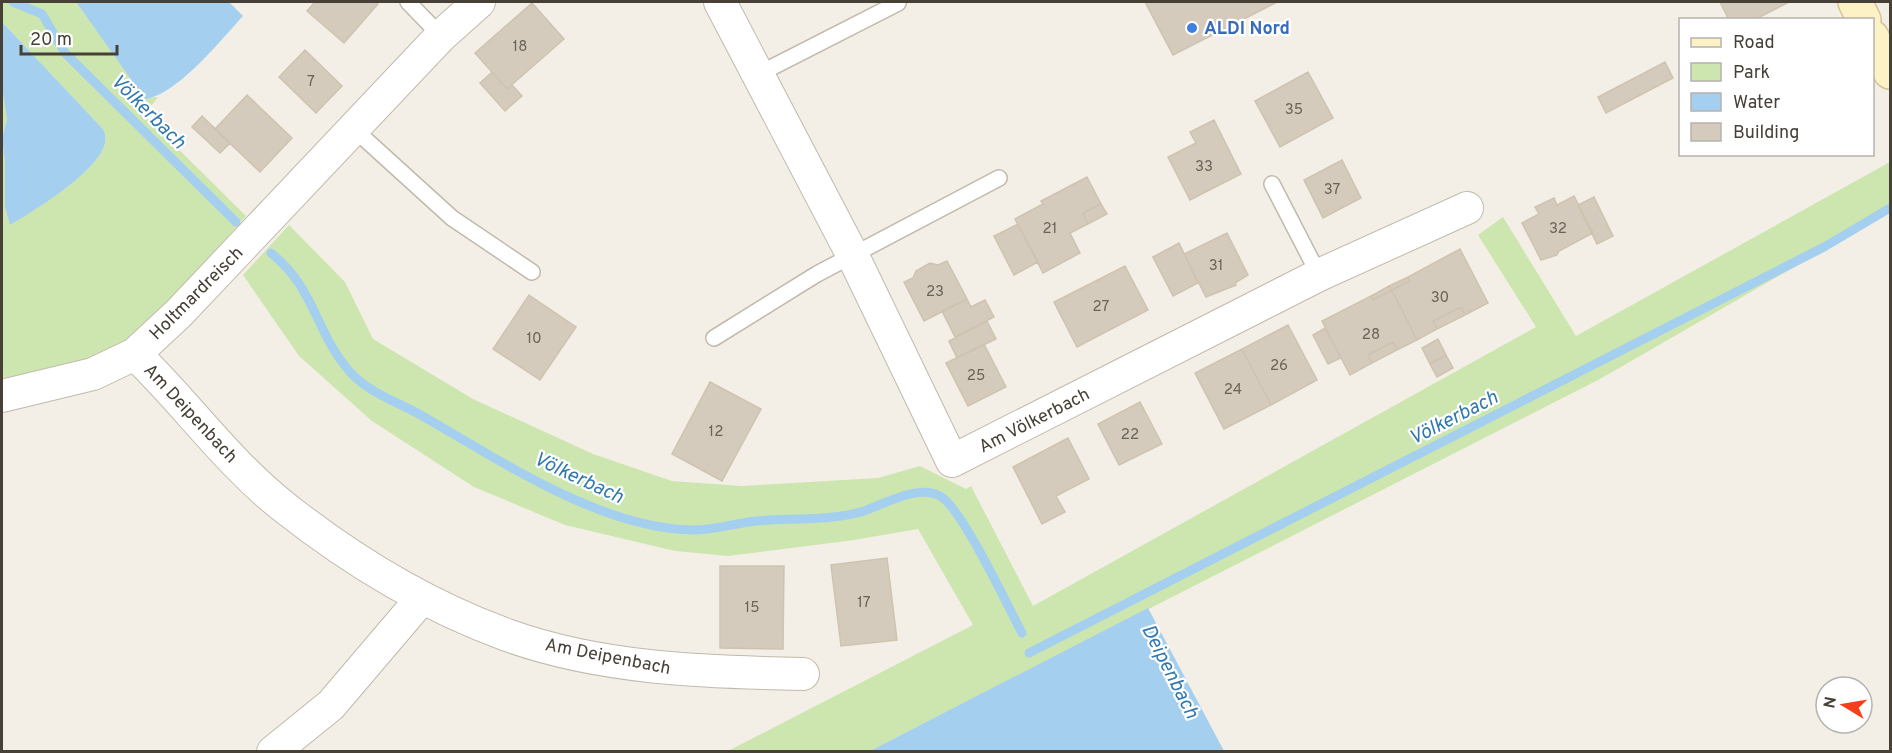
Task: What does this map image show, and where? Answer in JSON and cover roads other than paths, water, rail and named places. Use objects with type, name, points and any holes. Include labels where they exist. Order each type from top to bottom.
[{"type":"main road","points":[[1855,2],[1863,18]]},
{"type":"main road","points":[[1874,40],[1890,72]]},
{"type":"street","name":"Holtmardreisch","points":[[2,396],[93,374],[135,354],[179,313],[441,36],[479,2]]},
{"type":"street","name":"Am Völkerbach","points":[[720,2],[853,256],[952,461],[1319,275],[1467,208]]},
{"type":"street","name":"Am Deipenbach","points":[[135,354],[234,460],[283,506],[340,547],[442,609],[509,636],[589,656],[711,673],[803,674]]},
{"type":"street","points":[[273,752],[331,705],[422,598]]},
{"type":"lane","points":[[408,2],[441,36]]},
{"type":"lane","points":[[757,75],[898,3]]},
{"type":"lane","points":[[354,129],[452,218],[532,272]]},
{"type":"lane","points":[[714,338],[818,274],[999,178]]},
{"type":"lane","points":[[1272,184],[1319,275]]},
{"type":"water","points":[[76,2],[229,2],[243,16],[211,52],[184,77],[171,88],[145,99]]},
{"type":"water","points":[[2,22],[102,128],[106,140],[100,154],[89,168],[54,197],[10,225],[5,208],[5,162],[2,139],[7,119],[2,87]]},
{"type":"water","name":"Deipenbach","points":[[1148,608],[1224,751],[870,751]]},
{"type":"waterway","name":"Völkerbach","points":[[13,2],[42,14],[65,53],[236,222]]},
{"type":"waterway","name":"Völkerbach","points":[[1029,653],[1824,247],[1890,208]]},
{"type":"waterway","name":"Völkerbach","points":[[271,253],[297,281],[339,358],[358,380],[517,470],[588,505],[624,518],[660,527],[695,530],[756,521],[825,518],[852,514],[921,492],[940,496],[949,504],[972,538],[1022,633]]},
{"type":"place","name":"ALDI Nord","points":[[1192,28]]}]
